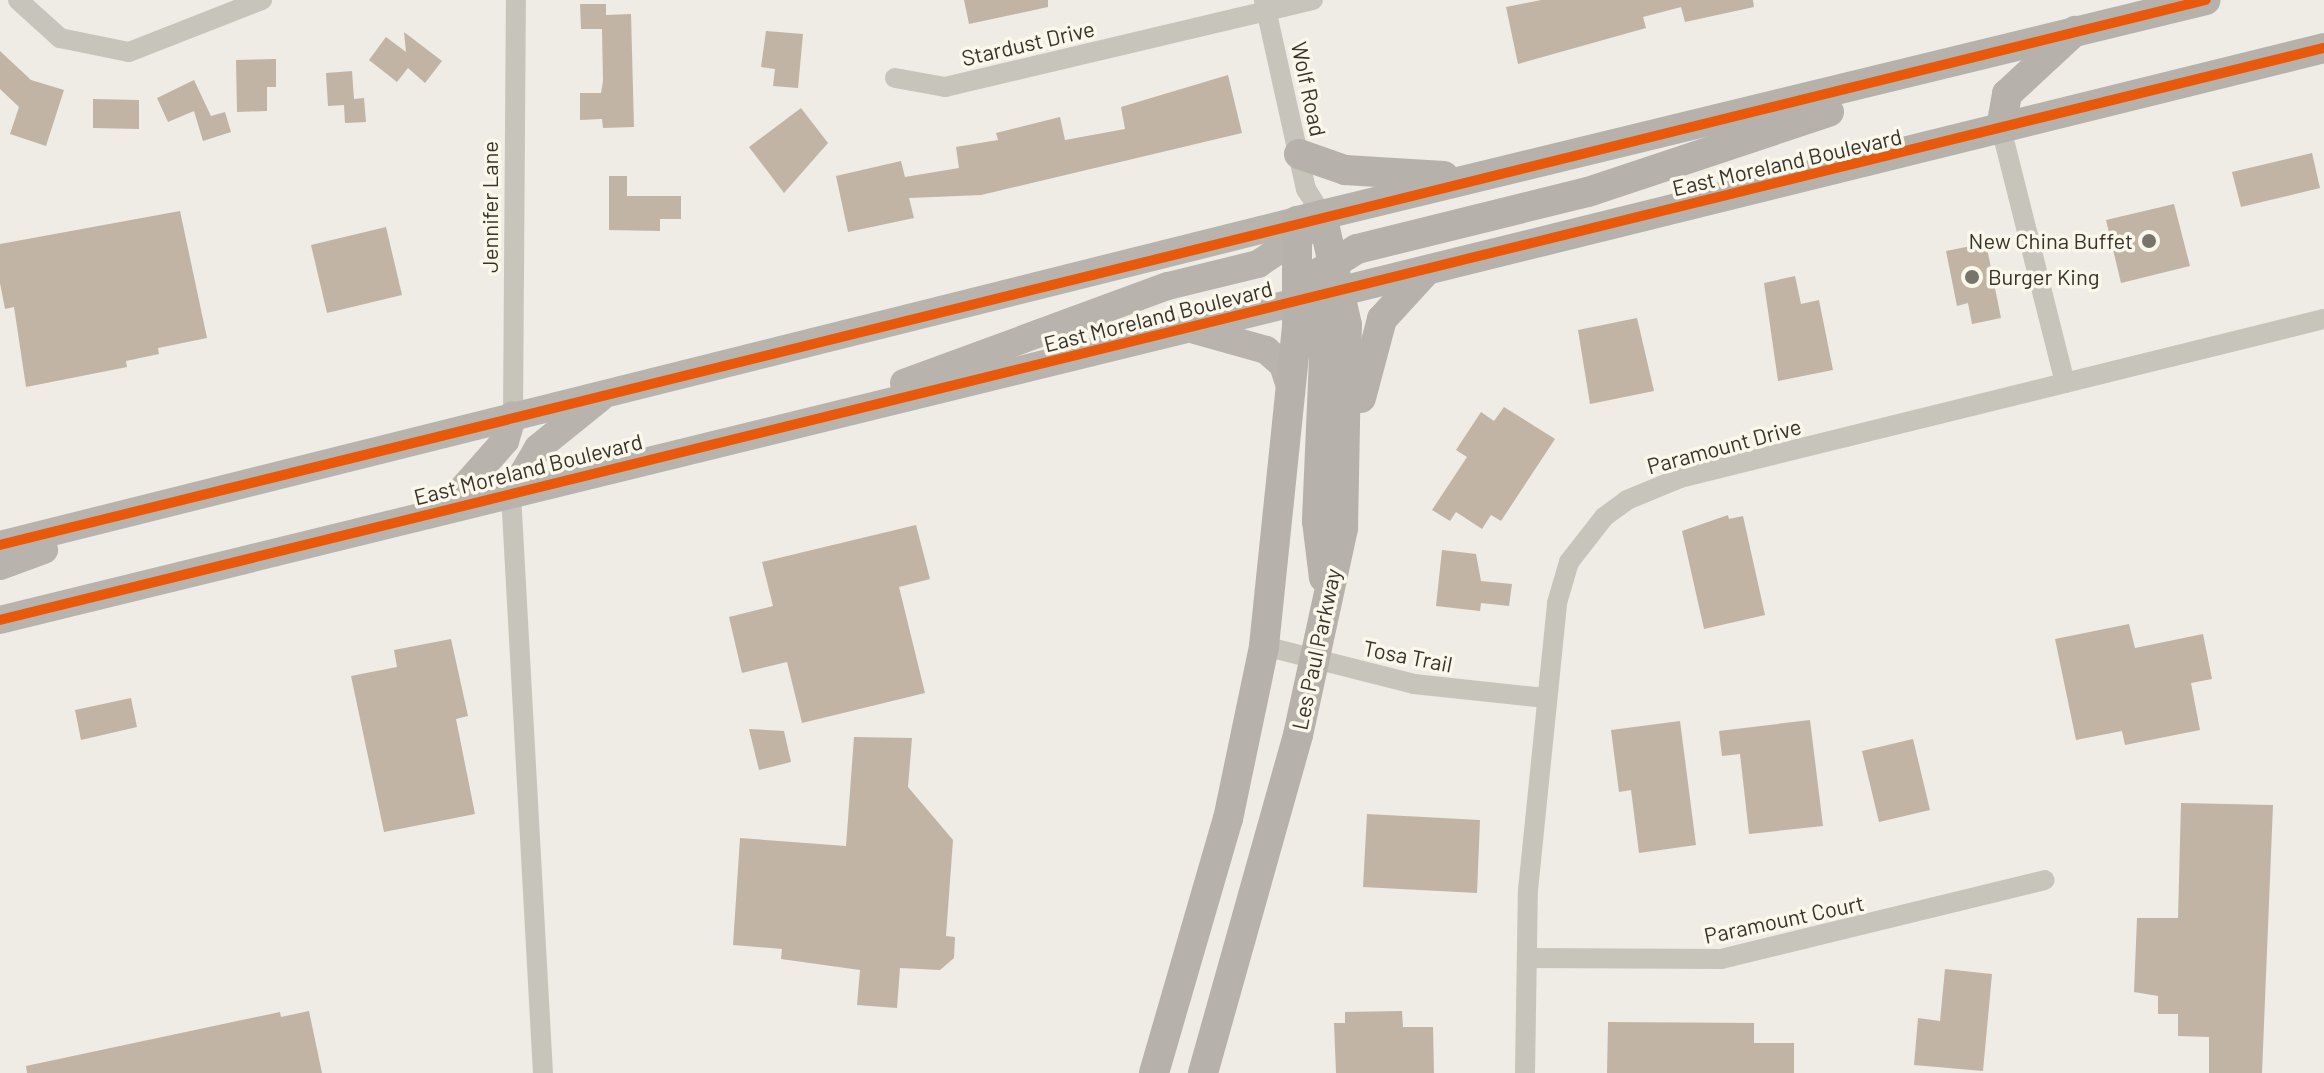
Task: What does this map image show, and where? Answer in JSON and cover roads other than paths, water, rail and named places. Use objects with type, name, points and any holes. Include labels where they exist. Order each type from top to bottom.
[{"type":"main road","points":[[0,545],[607,392],[1305,228],[1474,178],[2206,0]]},
{"type":"main road","points":[[2001,128],[2007,94],[2077,30]]},
{"type":"main road","points":[[2238,67],[2324,34]]},
{"type":"main road","name":"East Moreland Boulevard","points":[[0,620],[1191,328],[1322,284],[1431,268],[2324,48]]},
{"type":"main road","points":[[1327,600],[1317,521],[1322,284],[1371,245],[1588,192],[1860,102],[1916,70]]},
{"type":"main road","points":[[1299,154],[1345,170],[1474,178]]},
{"type":"main road","points":[[841,412],[923,375],[1168,286],[1258,264],[1305,228]]},
{"type":"main road","name":"Les Paul Parkway","points":[[1203,1073],[1314,661],[1349,468],[1347,325],[1322,284],[1305,228]]},
{"type":"main road","name":"Les Paul Parkway","points":[[1154,1073],[1206,894],[1264,646],[1291,389],[1322,284],[1305,228]]},
{"type":"main road","points":[[1349,468],[1379,326],[1389,306],[1431,268]]},
{"type":"main road","points":[[1191,328],[1266,350],[1283,365],[1291,389]]},
{"type":"main road","points":[[511,494],[538,448],[607,392]]},
{"type":"main road","points":[[443,511],[505,441],[513,415]]},
{"type":"main road","points":[[0,566],[125,514]]},
{"type":"main road","points":[[1165,1073],[1205,940],[1206,894]]},
{"type":"street","points":[[18,0],[60,38],[129,52],[262,0]]},
{"type":"street","name":"Jennifer Lane","points":[[513,415],[516,0]]},
{"type":"street","name":"Stardust Drive","points":[[895,78],[945,87],[1266,6],[1313,0]]},
{"type":"street","name":"Wolf Road","points":[[1266,6],[1306,189],[1305,228]]},
{"type":"street","points":[[2001,128],[2065,383]]},
{"type":"street","name":"Paramount Drive","points":[[1525,1073],[1527,958],[1545,698],[1557,603],[1569,562],[1587,534],[1627,500],[1680,478],[2324,319]]},
{"type":"street","points":[[511,494],[543,1073]]},
{"type":"street","name":"Tosa Trail","points":[[1264,646],[1414,684],[1545,698]]},
{"type":"street","name":"Paramount Court","points":[[1527,958],[1721,959],[2044,880]]},
{"type":"place","name":"New China Buffet","points":[[2149,241]]},
{"type":"place","name":"Burger King","points":[[1972,277]]}]
